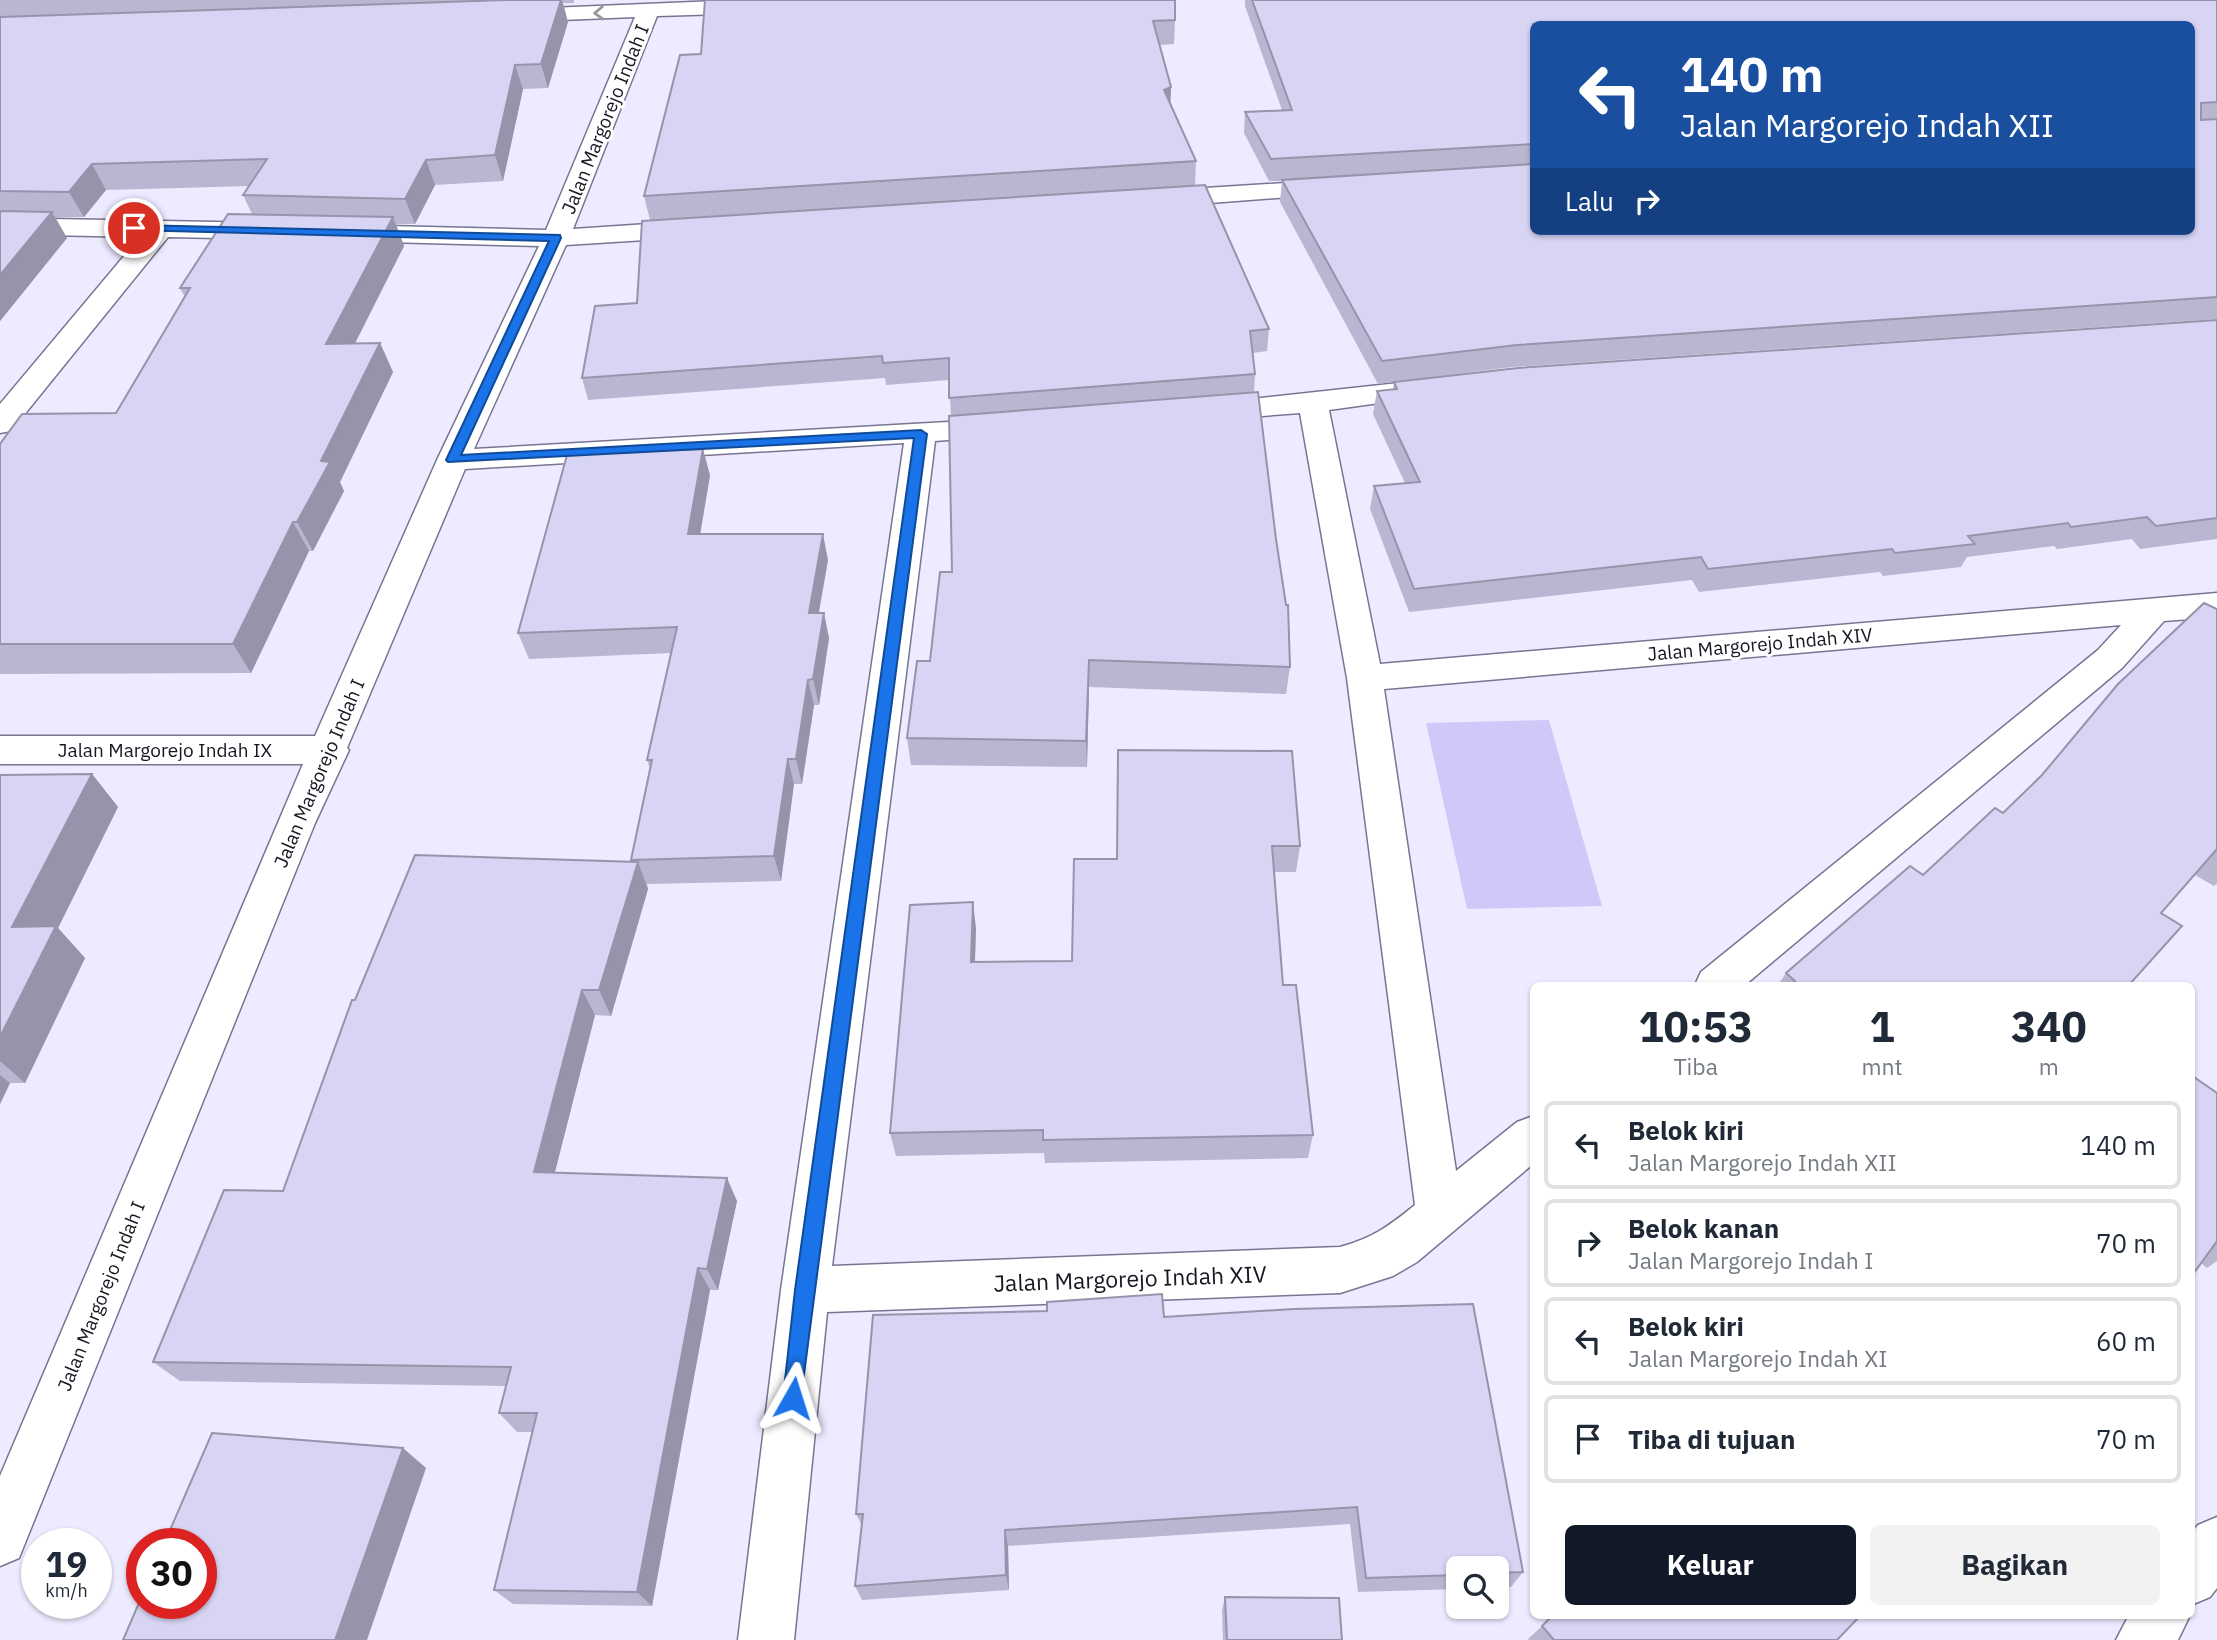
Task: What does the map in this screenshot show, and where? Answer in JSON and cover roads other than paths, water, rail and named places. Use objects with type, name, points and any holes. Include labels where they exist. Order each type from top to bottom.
[{"type":"street","points":[[484,16],[651,4],[781,5]]},
{"type":"street","name":"Jalan Margorejo Indah I","points":[[0,1539],[296,823],[330,750],[453,460],[556,238],[651,4]]},
{"type":"street","points":[[1128,201],[1352,187]]},
{"type":"street","points":[[0,226],[294,232]]},
{"type":"street","points":[[321,233],[556,238],[723,227]]},
{"type":"street","points":[[0,424],[161,228]]},
{"type":"street","points":[[1178,414],[1313,403],[1459,385]]},
{"type":"street","points":[[1313,403],[1365,678],[1438,1214]]},
{"type":"street","points":[[453,460],[1029,426]]},
{"type":"street","points":[[766,1640],[805,1290],[921,434]]},
{"type":"street","points":[[1720,982],[2110,659],[2155,610]]},
{"type":"street","name":"Jalan Margorejo Indah XIV","points":[[1365,678],[2155,610],[2210,610]]},
{"type":"street","name":"Jalan Margorejo Indah IX","points":[[0,750],[330,750]]},
{"type":"street","name":"Jalan Margorejo Indah XIV","points":[[805,1290],[1340,1270],[1384,1255],[1400,1246],[1530,1138]]},
{"type":"street","points":[[2195,1573],[2217,1544]]},
{"type":"street","points":[[2144,1640],[2160,1619]]}]
